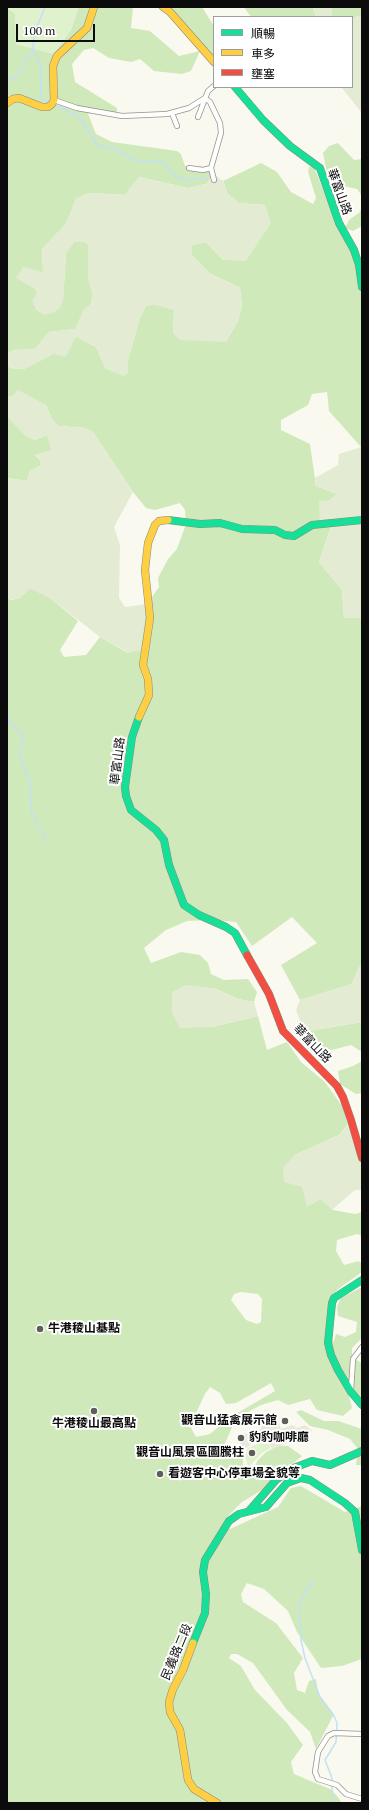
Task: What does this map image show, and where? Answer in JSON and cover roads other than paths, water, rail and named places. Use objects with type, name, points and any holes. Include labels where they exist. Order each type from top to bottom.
[{"type":"street","points":[[7,103],[13,99],[19,98],[42,107],[48,107],[53,102],[53,74],[57,56],[87,28],[94,7]]},
{"type":"street","points":[[163,7],[170,12],[213,61]]},
{"type":"street","points":[[198,118],[208,91],[213,87]]},
{"type":"street","name":"華富山路","points":[[237,88],[263,120],[290,146],[320,168],[339,223],[354,250],[359,265],[362,287]]},
{"type":"street","points":[[53,102],[122,116],[172,113],[189,108],[205,98]]},
{"type":"street","points":[[205,98],[210,102],[220,123],[221,133],[211,168],[214,180]]},
{"type":"street","points":[[172,113],[177,126]]},
{"type":"street","points":[[189,168],[203,170],[211,168]]},
{"type":"street","name":"華富山路","points":[[362,520],[312,525],[294,536],[285,535],[275,530],[242,529],[220,523],[200,524],[166,520],[159,521],[155,525],[148,543],[148,554],[145,570],[150,618],[143,665],[148,679],[149,695],[137,720],[132,738],[125,787],[126,796],[131,810],[138,818],[156,830],[164,840],[169,865],[184,905],[199,915],[235,932],[269,994],[283,1030],[337,1086],[343,1097],[362,1158]]},
{"type":"street","points":[[362,1280],[358,1284],[334,1298],[332,1303],[328,1343],[331,1355],[351,1392],[362,1405]]},
{"type":"street","points":[[351,1392],[353,1359],[362,1347]]},
{"type":"street","points":[[249,1511],[264,1496],[276,1480],[291,1469],[312,1461],[330,1465],[362,1450]]},
{"type":"street","points":[[249,1511],[266,1508],[287,1483],[301,1478],[310,1480],[345,1503],[355,1512],[362,1550]]},
{"type":"street","name":"民義路二段","points":[[218,1803],[194,1788],[188,1780],[180,1730],[170,1712],[169,1702],[205,1613],[206,1594],[203,1572],[205,1560],[229,1521],[239,1514],[249,1511]]},
{"type":"street","points":[[362,1734],[334,1733],[328,1736],[318,1752],[315,1772],[318,1779],[337,1785],[346,1794],[362,1799]]},
{"type":"waterway","points":[[45,7],[34,34],[33,49],[41,69],[41,99],[50,103]]},
{"type":"waterway","points":[[7,81],[18,75],[25,61],[33,50]]},
{"type":"waterway","points":[[55,105],[79,117],[99,147],[114,148],[136,161],[164,162],[176,177],[185,180],[206,178]]},
{"type":"waterway","points":[[7,709],[9,721],[23,736],[20,757],[30,781],[31,811],[46,839]]},
{"type":"waterway","points":[[314,1580],[305,1593],[299,1606],[301,1640],[305,1658],[320,1697],[334,1716],[337,1723],[336,1742],[325,1760],[332,1778],[334,1803]]},
{"type":"place","name":"牛港稜山基點","points":[[40,1329]]},
{"type":"place","name":"牛港稜山最高點","points":[[94,1411]]},
{"type":"place","name":"觀音山猛禽展示館","points":[[285,1421]]},
{"type":"place","name":"豹豹咖啡廳","points":[[241,1438]]},
{"type":"place","name":"觀音山風景區圖騰柱","points":[[252,1453]]},
{"type":"place","name":"看遊客中心停車場全貌等","points":[[160,1474]]}]
